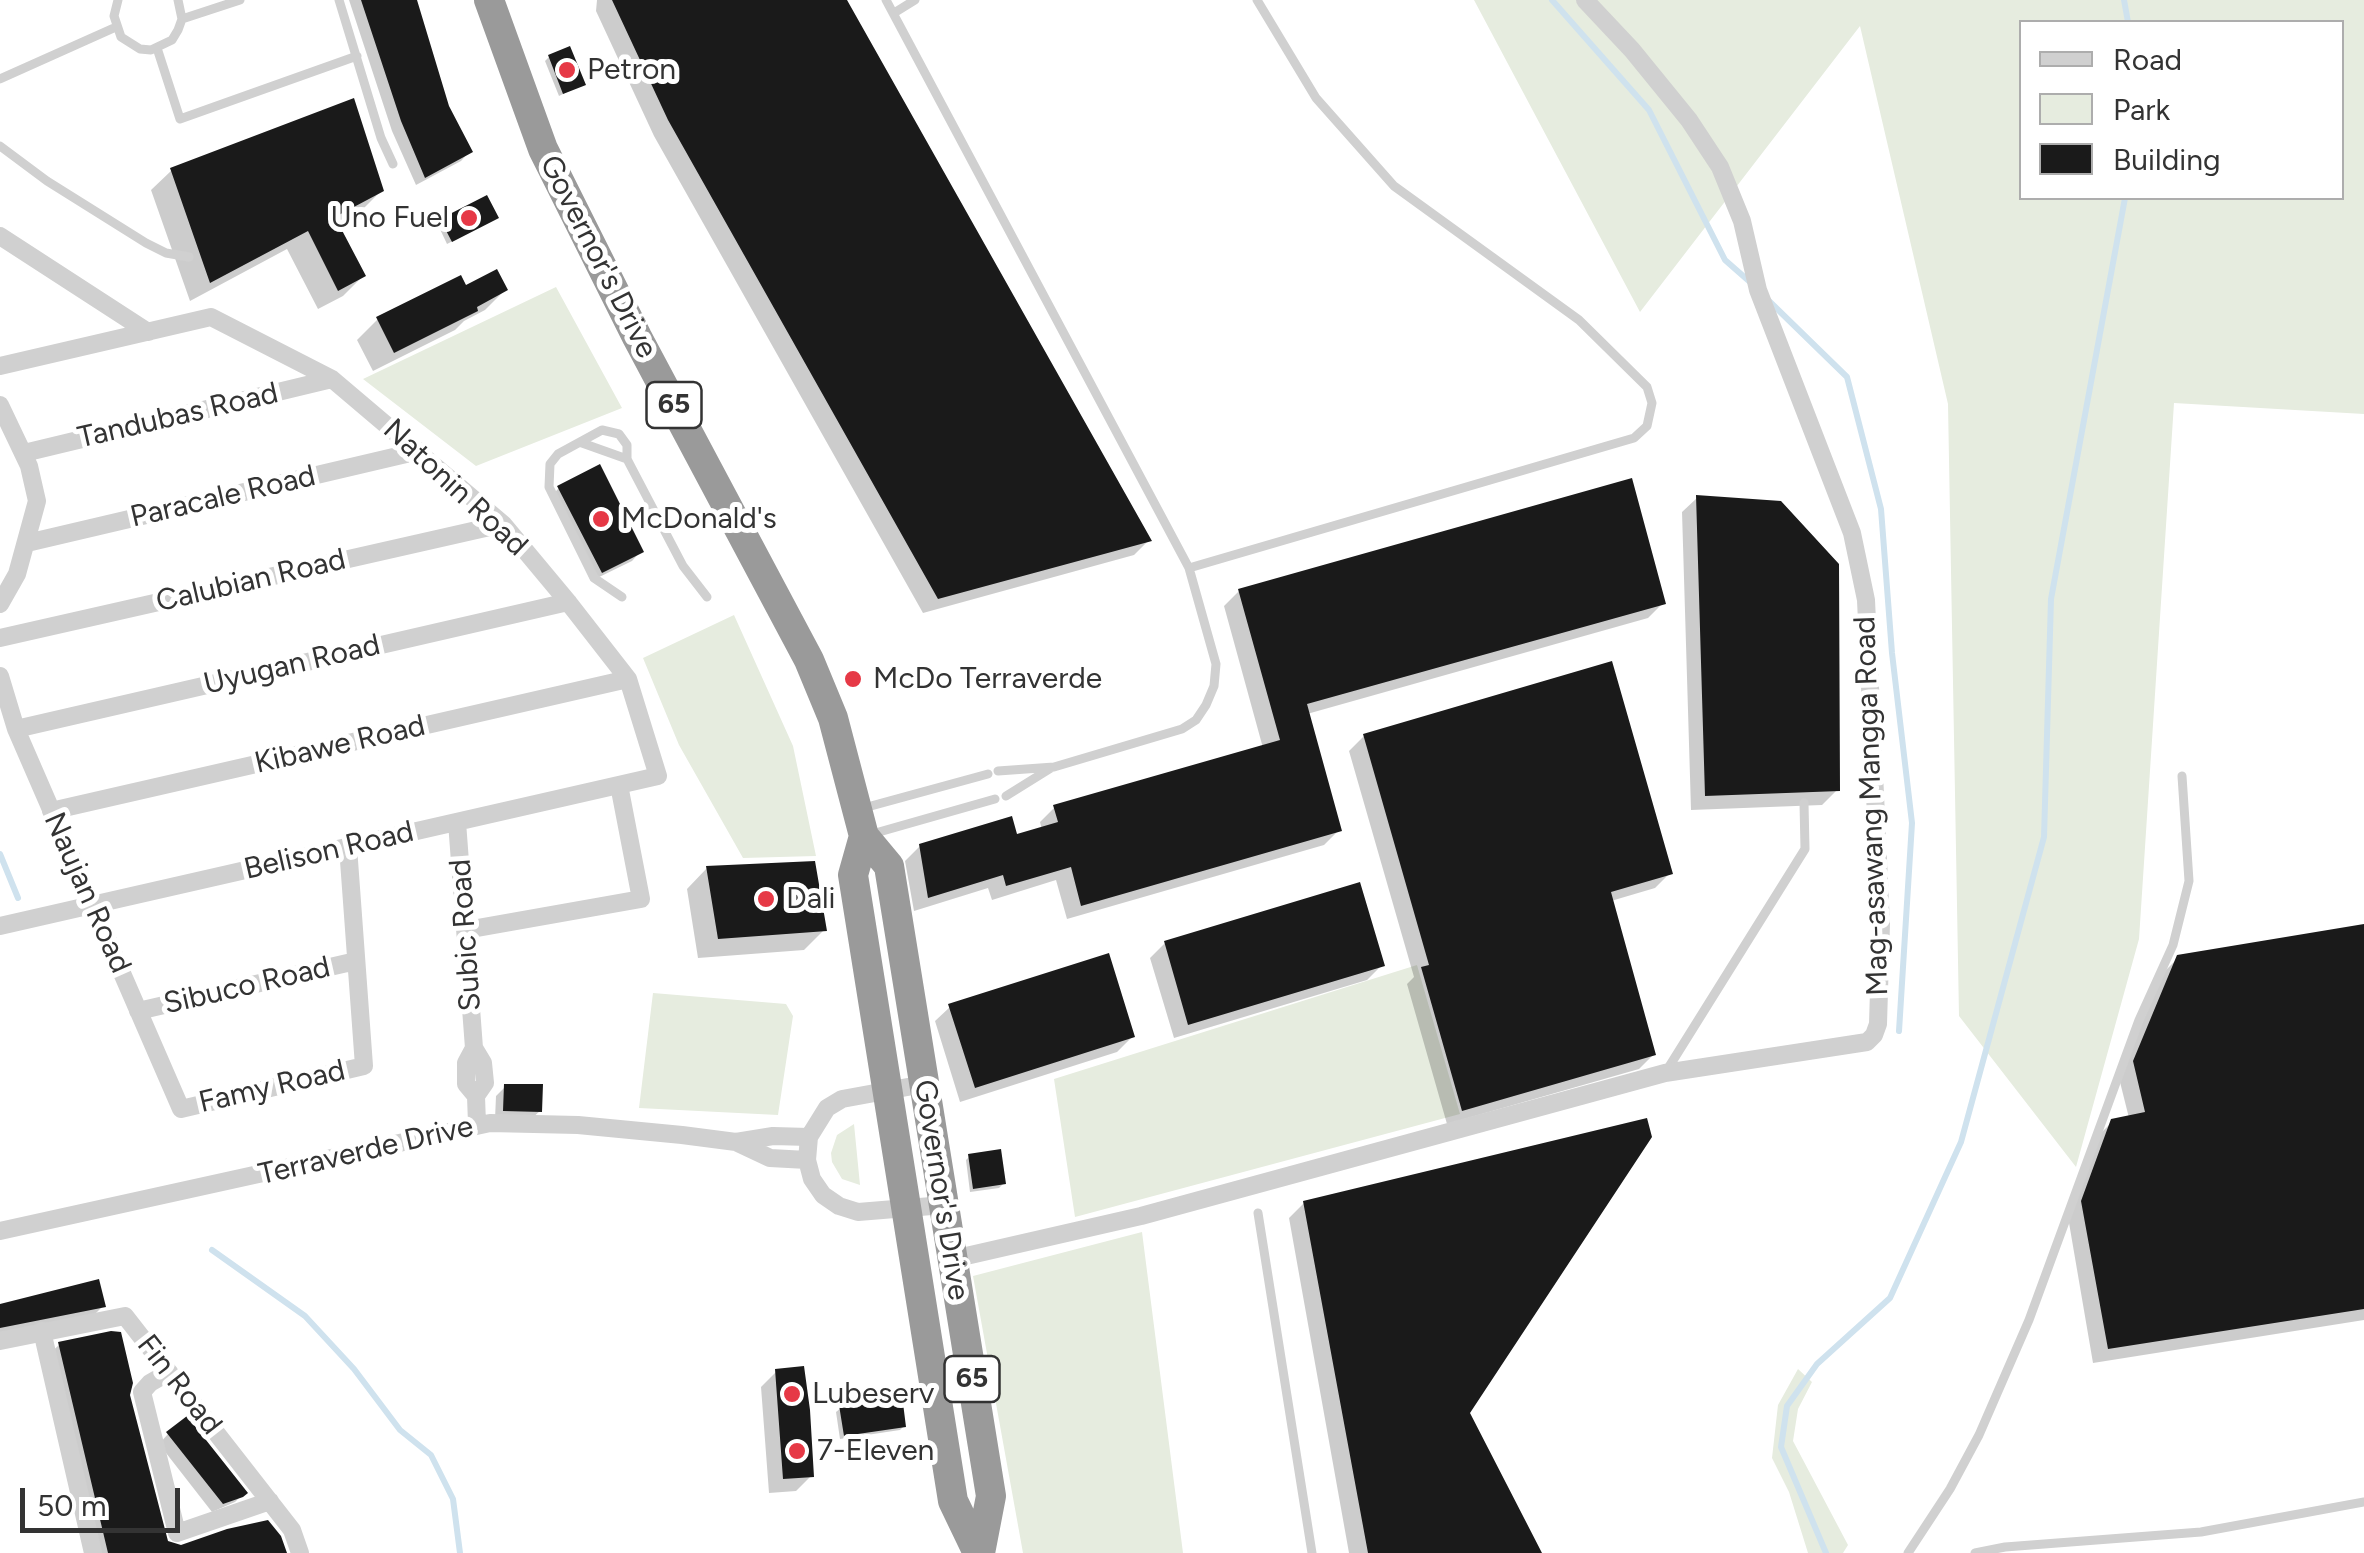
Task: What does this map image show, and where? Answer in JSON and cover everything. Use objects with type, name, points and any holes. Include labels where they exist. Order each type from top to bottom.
[{"type":"highway","name":"Governor's Drive","points":[[490,0],[536,133],[569,206],[809,660],[833,718],[861,823],[889,866],[990,1496],[979,1553]]},
{"type":"highway","name":"Governor's Drive","points":[[861,823],[853,875],[954,1501],[979,1553]]},
{"type":"street","name":"Mag-asawang Mangga Road","points":[[953,1258],[1141,1216],[1666,1073],[1867,1042],[1874,1035],[1878,1024],[1880,924],[1866,600],[1852,533],[1758,290],[1742,221],[1720,167],[1678,106],[1585,0]]},
{"type":"street","points":[[0,236],[148,332]]},
{"type":"street","name":"Natonin Road","points":[[148,332],[212,317],[332,379],[420,451],[503,524],[628,679],[658,776]]},
{"type":"street","points":[[0,366],[148,332]]},
{"type":"street","name":"Tandubas Road","points":[[24,453],[332,379]]},
{"type":"street","points":[[0,405],[24,453],[37,501],[17,574],[0,604]]},
{"type":"street","name":"Paracale Road","points":[[27,543],[420,451]]},
{"type":"street","name":"Calubian Road","points":[[0,638],[503,524]]},
{"type":"street","name":"Uyugan Road","points":[[16,729],[568,602]]},
{"type":"street","name":"Naujan Road","points":[[0,676],[16,729],[181,1108]]},
{"type":"street","name":"Kibawe Road","points":[[51,812],[628,679]]},
{"type":"street","name":"Belison Road","points":[[0,926],[658,776]]},
{"type":"street","points":[[466,930],[640,900],[619,785]]},
{"type":"street","name":"Subic Road","points":[[456,822],[474,1048],[466,1063],[466,1084],[476,1096],[476,1124]]},
{"type":"street","points":[[348,847],[356,961]]},
{"type":"street","name":"Sibuco Road","points":[[138,1011],[356,961]]},
{"type":"street","name":"Famy Road","points":[[181,1108],[364,1066],[356,961]]},
{"type":"street","points":[[924,1084],[842,1099],[827,1108],[809,1137],[807,1160],[812,1179],[823,1195],[839,1206],[858,1212],[944,1206]]},
{"type":"street","name":"Terraverde Drive","points":[[0,1232],[323,1162],[476,1124],[578,1125],[736,1142],[773,1136],[809,1137]]},
{"type":"street","name":"Terraverde Drive","points":[[736,1142],[770,1158],[807,1160]]},
{"type":"street","name":"Fin Road","points":[[42,1331],[126,1316],[292,1530],[300,1553]]},
{"type":"street","points":[[0,1342],[42,1331],[93,1553]]},
{"type":"street","points":[[169,1372],[142,1392],[177,1533],[270,1502]]},
{"type":"lane","points":[[118,0],[116,26],[129,44],[140,49],[157,48],[172,40],[182,19],[178,0]]},
{"type":"lane","points":[[182,19],[240,0]]},
{"type":"lane","points":[[339,0],[381,138],[393,164]]},
{"type":"lane","points":[[861,823],[993,772],[1054,766],[1182,729],[1196,720],[1214,686],[1216,664],[1189,568],[886,0]]},
{"type":"lane","points":[[894,13],[915,0]]},
{"type":"lane","points":[[1189,568],[1634,438],[1647,426],[1652,403],[1647,387],[1579,320],[1394,186],[1316,98],[1257,0]]},
{"type":"lane","points":[[0,79],[116,26]]},
{"type":"lane","points":[[157,48],[180,119],[356,56]]},
{"type":"lane","points":[[0,146],[146,243],[189,257]]},
{"type":"lane","points":[[622,598],[594,578],[549,487],[550,464],[558,454],[602,430],[620,434],[627,445],[626,459],[683,566],[707,597]]},
{"type":"lane","points":[[582,442],[626,459]]},
{"type":"lane","points":[[861,823],[1001,798],[1054,766]]},
{"type":"lane","points":[[1908,1553],[1979,1435],[2030,1320],[2138,1020],[2173,945],[2189,882],[2182,776]]},
{"type":"lane","points":[[1666,1073],[1805,849],[1804,804]]},
{"type":"lane","points":[[1258,1212],[1312,1553]]},
{"type":"lane","points":[[1975,1553],[2201,1532],[2364,1502]]},
{"type":"green space","points":[[1474,0],[2364,0],[2364,414],[2174,403],[2139,939],[2076,1167],[1959,1016],[1948,404],[1860,26],[1640,312]]},
{"type":"green space","points":[[556,287],[622,408],[476,466],[363,379]]},
{"type":"green space","points":[[734,615],[793,746],[816,856],[743,858],[679,745],[643,658]]},
{"type":"green space","points":[[1417,965],[1460,1114],[1075,1217],[1054,1079]]},
{"type":"green space","points":[[653,993],[786,1004],[793,1016],[778,1115],[639,1108]]},
{"type":"green space","points":[[854,1124],[860,1185],[842,1179],[831,1153],[837,1135]]},
{"type":"green space","points":[[1142,1232],[1183,1553],[1023,1553],[973,1276]]},
{"type":"green space","points":[[1798,1369],[1812,1382],[1798,1409],[1793,1441],[1848,1545],[1843,1553],[1808,1553],[1789,1492],[1772,1458],[1778,1405]]},
{"type":"building","points":[[361,0],[417,0],[449,106],[473,152],[425,178],[401,121]]},
{"type":"building","points":[[612,0],[847,0],[1152,541],[938,599],[668,120]]},
{"type":"building","name":"Petron","points":[[570,46],[586,85],[563,94],[548,55]]},
{"type":"building","points":[[354,98],[384,191],[335,217],[366,276],[338,291],[308,231],[210,283],[170,168]]},
{"type":"building","name":"Uno Fuel","points":[[487,195],[499,218],[452,242],[440,219]]},
{"type":"building","points":[[497,269],[508,290],[477,307],[478,311],[394,353],[376,317],[461,275],[466,285]]},
{"type":"building","name":"McDonald's","points":[[600,464],[644,552],[602,573],[557,486]]},
{"type":"building","points":[[1632,478],[1666,604],[1307,704],[1342,831],[1081,906],[1071,867],[1006,886],[1003,875],[928,898],[919,844],[1012,816],[1017,834],[1058,822],[1053,805],[1280,740],[1238,589]]},
{"type":"building","points":[[1696,495],[1781,501],[1839,564],[1840,791],[1705,796]]},
{"type":"building","points":[[1612,661],[1673,874],[1611,892],[1656,1055],[1462,1111],[1421,967],[1429,965],[1363,734]]},
{"type":"building","name":"Dali","points":[[815,861],[827,931],[718,939],[706,866]]},
{"type":"building","points":[[1360,882],[1385,966],[1188,1025],[1164,941]]},
{"type":"building","points":[[2364,924],[2364,1309],[2108,1349],[2081,1201],[2111,1119],[2145,1112],[2133,1061],[2177,955]]},
{"type":"building","points":[[1109,953],[1135,1037],[975,1088],[948,1004]]},
{"type":"building","points":[[504,1084],[543,1084],[542,1112],[503,1111]]},
{"type":"building","points":[[1647,1118],[1652,1137],[1470,1413],[1542,1553],[1368,1553],[1303,1201]]},
{"type":"building","points":[[1001,1149],[1006,1184],[973,1189],[968,1154]]},
{"type":"building","points":[[99,1279],[106,1307],[0,1328],[0,1304]]},
{"type":"building","points":[[121,1332],[133,1383],[130,1395],[168,1541],[181,1545],[268,1520],[281,1536],[287,1553],[108,1553],[58,1342]]},
{"type":"building","points":[[804,1366],[814,1477],[783,1479],[775,1369]]},
{"type":"building","points":[[902,1395],[906,1427],[844,1436],[839,1405]]},
{"type":"building","points":[[187,1416],[248,1493],[243,1497],[223,1504],[166,1432]]},
{"type":"waterway","points":[[1552,0],[1649,110],[1725,260],[1750,282]]},
{"type":"waterway","points":[[2124,0],[2128,20]]},
{"type":"waterway","points":[[1826,1553],[1781,1447],[1787,1406],[1817,1364],[1890,1298],[1961,1142],[2044,837],[2051,599],[2125,200]]},
{"type":"waterway","points":[[1769,301],[1847,377],[1881,509],[1892,653],[1912,823],[1899,1031]]},
{"type":"waterway","points":[[0,854],[18,898]]},
{"type":"waterway","points":[[212,1250],[305,1316],[354,1369],[400,1430],[431,1455],[453,1499],[460,1553]]},
{"type":"place","name":"Petron","points":[[567,70]]},
{"type":"place","name":"Uno Fuel","points":[[469,218]]},
{"type":"place","name":"McDonald's","points":[[601,519]]},
{"type":"place","name":"McDo Terraverde","points":[[853,679]]},
{"type":"place","name":"Dali","points":[[766,899]]},
{"type":"place","name":"Lubeserv","points":[[792,1394]]},
{"type":"place","name":"7-Eleven","points":[[797,1451]]}]
